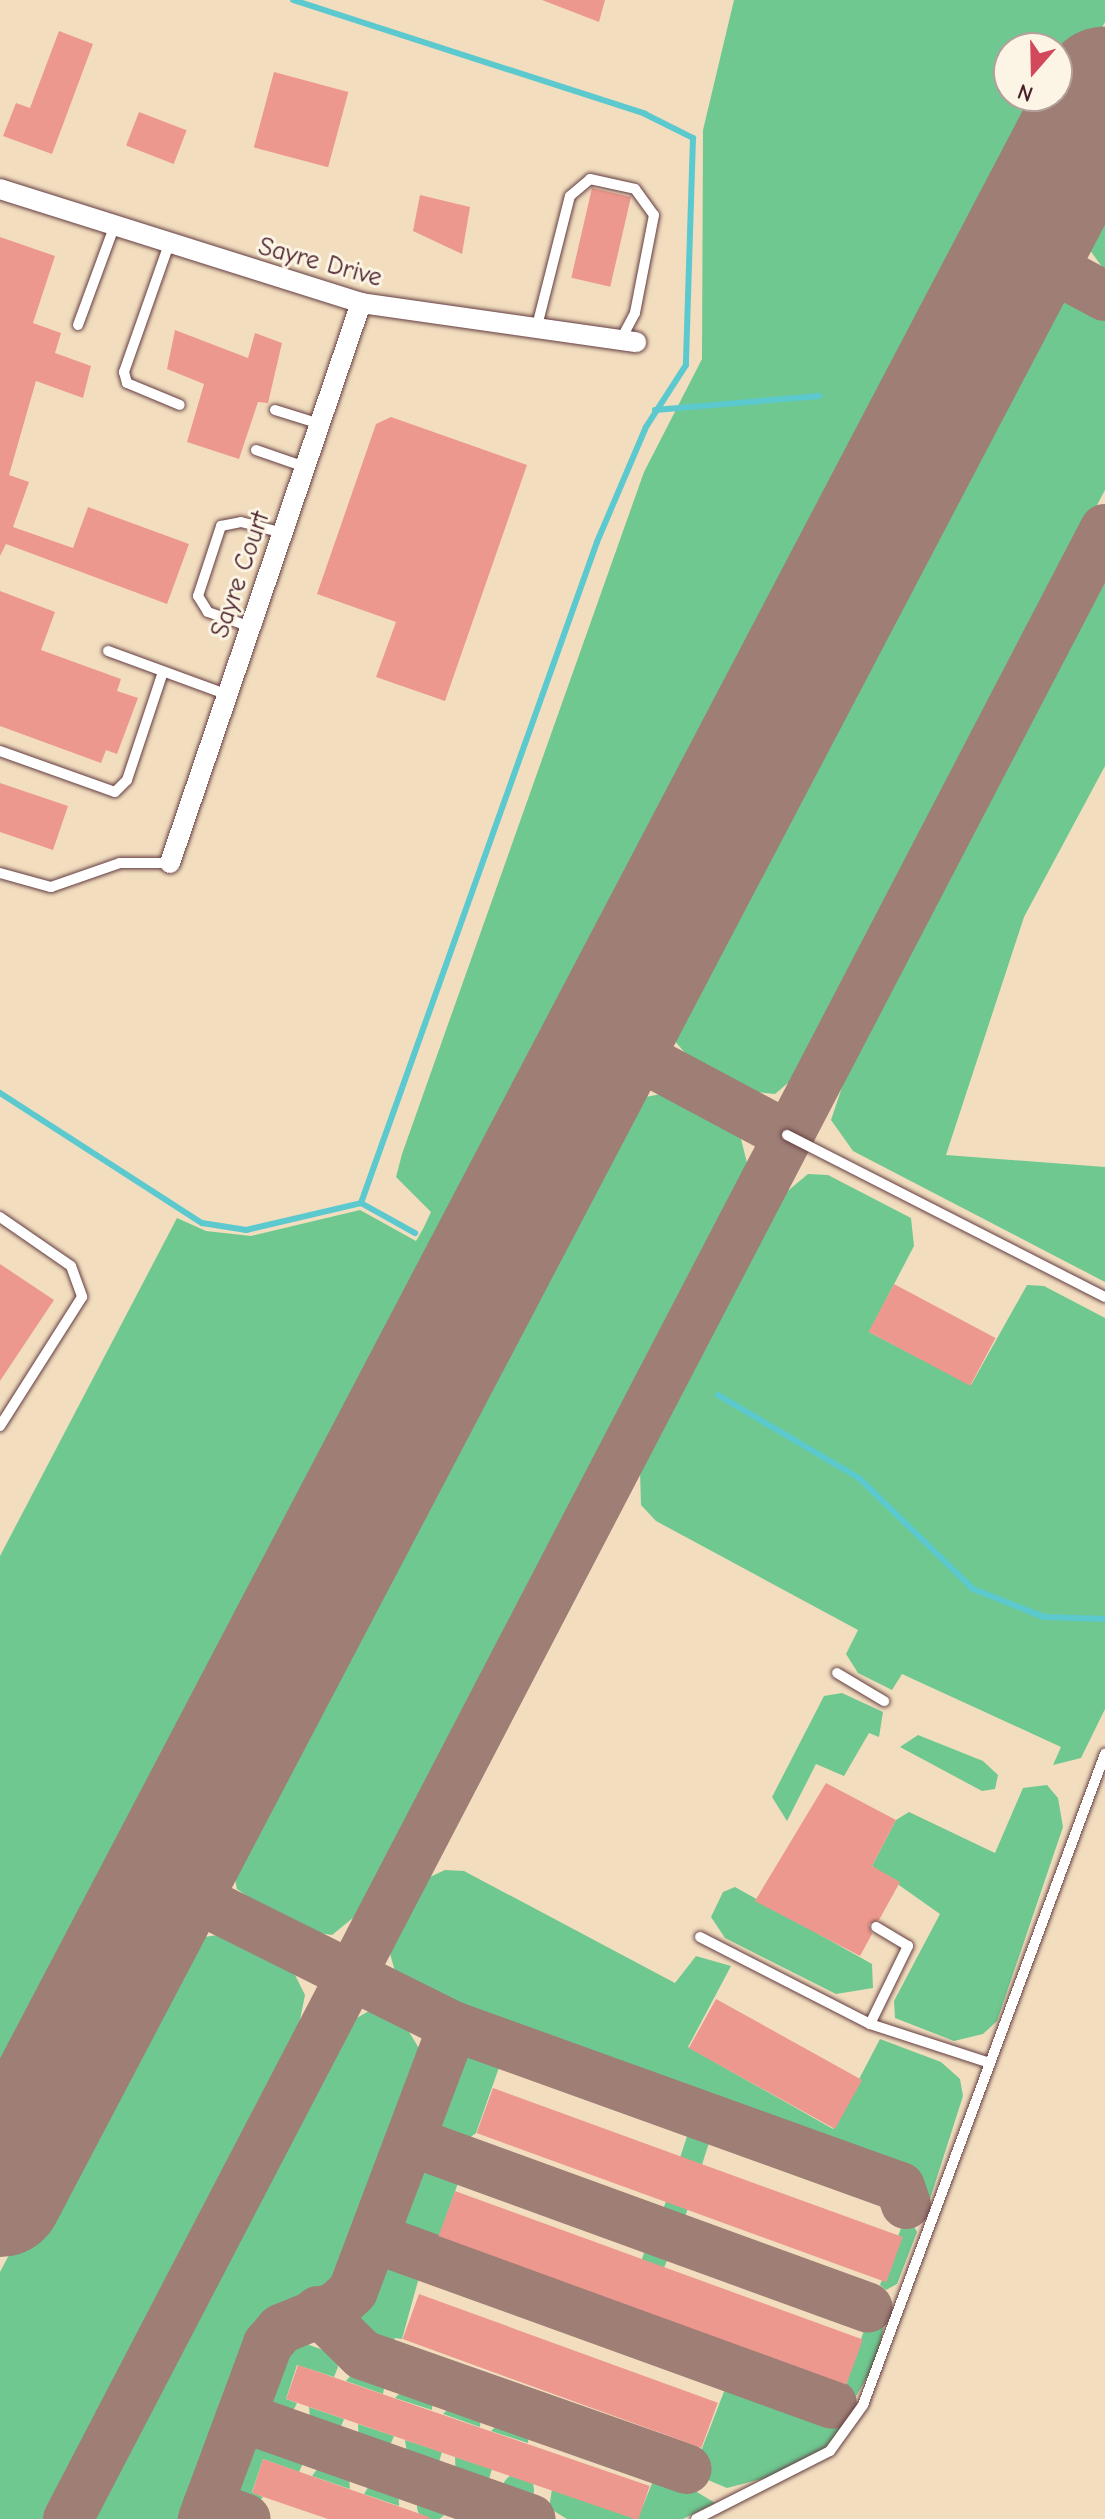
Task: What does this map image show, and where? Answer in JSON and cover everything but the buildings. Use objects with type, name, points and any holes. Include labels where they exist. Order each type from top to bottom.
[{"type":"street","name":"Sayre Drive","points":[[0,189],[113,230],[361,303],[535,331],[628,341]]},
{"type":"street","name":"Sayre Court","points":[[170,863],[361,303]]},
{"type":"lane","points":[[535,331],[570,196],[590,179],[635,189],[654,215],[628,341]]},
{"type":"lane","points":[[78,325],[113,230]]},
{"type":"lane","points":[[168,247],[124,372],[127,383],[180,405]]},
{"type":"lane","points":[[275,410],[320,424]]},
{"type":"lane","points":[[256,450],[305,467]]},
{"type":"lane","points":[[251,627],[208,612],[198,596],[221,526],[241,522],[283,533]]},
{"type":"lane","points":[[108,651],[228,695]]},
{"type":"lane","points":[[0,751],[115,792],[127,780],[163,672]]},
{"type":"lane","points":[[0,873],[51,887],[120,863],[170,863]]},
{"type":"lane","points":[[787,1135],[1105,1297]]},
{"type":"lane","points":[[0,1217],[71,1266],[82,1297],[0,1426]]},
{"type":"lane","points":[[837,1673],[884,1701]]},
{"type":"lane","points":[[696,2519],[804,2468],[844,2440],[870,2387],[1105,1754]]},
{"type":"lane","points":[[1093,1789],[1105,1792]]},
{"type":"lane","points":[[870,2024],[908,1946],[876,1927]]},
{"type":"lane","points":[[700,1937],[870,2024],[990,2063]]},
{"type":"green space","points":[[734,0],[1105,0],[1105,22],[1073,83],[1073,32],[993,32],[993,112],[1058,112],[0,2133],[0,1556],[177,1218],[206,1231],[251,1236],[360,1210],[416,1241],[431,1212],[396,1177],[402,1154],[644,472],[702,359],[703,130]]},
{"type":"green space","points":[[1105,165],[1105,271],[1087,246],[1087,204]]},
{"type":"green space","points":[[1063,301],[1105,314],[1105,490],[795,1077],[775,1094],[746,1091],[693,1062],[673,1039],[668,1002],[677,978],[1022,323]]},
{"type":"green space","points":[[1105,582],[1105,766],[1024,917],[946,1155],[1105,1167],[1105,1282],[853,1151],[831,1120],[850,1063]]},
{"type":"green space","points":[[661,1094],[739,1131],[748,1167],[375,1900],[332,1935],[293,1929],[237,1889],[227,1841],[596,1131],[620,1102]]},
{"type":"green space","points":[[808,1174],[828,1175],[911,1218],[914,1246],[869,1332],[971,1385],[1027,1285],[1044,1286],[1105,1318],[1105,1709],[1081,1758],[1053,1765],[1061,1747],[902,1674],[892,1690],[858,1673],[846,1654],[858,1630],[656,1521],[641,1505],[640,1470],[783,1195]]},
{"type":"green space","points":[[842,1693],[883,1712],[879,1737],[869,1733],[844,1776],[816,1764],[787,1821],[772,1797],[824,1696]]},
{"type":"green space","points":[[918,1735],[983,1761],[998,1775],[995,1789],[982,1791],[900,1747]]},
{"type":"green space","points":[[1047,1785],[1058,1798],[1063,1827],[997,2021],[983,2034],[954,2041],[895,2018],[894,2001],[940,1914],[872,1866],[896,1820],[909,1812],[995,1853],[1023,1788]]},
{"type":"green space","points":[[445,1870],[464,1871],[675,1983],[696,1956],[731,1966],[688,2047],[833,2129],[880,2039],[941,2062],[960,2079],[963,2096],[930,2199],[911,2200],[919,2174],[398,1982],[387,1943],[417,1883]]},
{"type":"green space","points":[[735,1887],[872,1964],[873,1988],[836,1994],[725,1938],[711,1917],[723,1892]]},
{"type":"green space","points":[[224,1934],[293,1971],[305,1995],[298,2030],[249,2141],[48,2519],[0,2519],[0,2272],[162,1965],[191,1939]]},
{"type":"green space","points":[[369,2011],[402,2020],[423,2055],[340,2278],[271,2316],[191,2519],[82,2519],[341,2027]]},
{"type":"green space","points":[[476,2046],[503,2056],[476,2133],[464,2142],[441,2133],[437,2121],[458,2062]]},
{"type":"green space","points":[[691,2124],[713,2131],[684,2221],[662,2214]]},
{"type":"green space","points":[[426,2170],[459,2180],[436,2247],[413,2240],[399,2220],[416,2177]]},
{"type":"green space","points":[[907,2212],[917,2232],[897,2284],[886,2290],[880,2285]]},
{"type":"green space","points":[[659,2240],[668,2258],[644,2317],[637,2319],[625,2304],[646,2248]]},
{"type":"green space","points":[[394,2262],[421,2270],[402,2339],[395,2338],[389,2353],[363,2338],[358,2319],[376,2275]]},
{"type":"green space","points":[[881,2301],[887,2310],[877,2360],[848,2410],[839,2406],[870,2312]]},
{"type":"green space","points":[[295,2340],[332,2353],[338,2367],[334,2377],[297,2365],[286,2399],[297,2403],[290,2417],[277,2419],[262,2406],[261,2383],[274,2353]]},
{"type":"green space","points":[[361,2363],[387,2373],[383,2394],[346,2381]]},
{"type":"green space","points":[[412,2381],[433,2392],[432,2410],[395,2398]]},
{"type":"green space","points":[[725,2389],[836,2420],[841,2428],[823,2450],[776,2475],[727,2488],[701,2477],[696,2464]]},
{"type":"green space","points":[[460,2398],[481,2409],[480,2427],[443,2414]]},
{"type":"green space","points":[[309,2407],[344,2419],[337,2436],[311,2430]]},
{"type":"green space","points":[[508,2415],[529,2426],[528,2443],[491,2431]]},
{"type":"green space","points":[[358,2424],[394,2436],[389,2448],[377,2453],[359,2446]]},
{"type":"green space","points":[[253,2434],[296,2445],[304,2461],[299,2472],[263,2459],[252,2492],[263,2497],[251,2511],[230,2500],[224,2483],[239,2444]]},
{"type":"green space","points":[[405,2440],[442,2452],[439,2462],[426,2470],[409,2465]]},
{"type":"green space","points":[[327,2456],[348,2465],[350,2489],[312,2476]]},
{"type":"green space","points":[[455,2457],[492,2469],[489,2479],[477,2487],[456,2481]]},
{"type":"green space","points":[[377,2473],[398,2483],[399,2506],[364,2494]]},
{"type":"green space","points":[[666,2473],[715,2503],[683,2519],[567,2519],[549,2508],[552,2489],[638,2518],[655,2476]]},
{"type":"green space","points":[[518,2474],[529,2479],[534,2490],[529,2501],[518,2506],[507,2501],[502,2490],[507,2479]]},
{"type":"green space","points":[[432,2491],[443,2495],[447,2506],[443,2517],[432,2521],[421,2517],[417,2506],[421,2495]]},
{"type":"waterway","points":[[293,0],[645,114],[693,138],[686,365],[646,427],[597,542],[361,1203]]},
{"type":"waterway","points":[[655,410],[819,396]]},
{"type":"waterway","points":[[0,1093],[202,1223],[246,1230],[361,1203],[415,1233]]},
{"type":"waterway","points":[[718,1395],[859,1478],[973,1589],[1044,1617],[1105,1619]]},
{"type":"taxiway","points":[[1021,251],[1105,296]]},
{"type":"taxiway","points":[[68,2519],[1105,529]]},
{"type":"taxiway","points":[[607,1039],[787,1135]]},
{"type":"taxiway","points":[[164,1882],[453,2026],[353,2291],[337,2306],[281,2329],[268,2344],[203,2519]]},
{"type":"taxiway","points":[[453,2026],[900,2187],[906,2204]]},
{"type":"taxiway","points":[[410,2141],[868,2308]]},
{"type":"taxiway","points":[[374,2238],[832,2404]]},
{"type":"taxiway","points":[[318,2311],[363,2355],[687,2469]]},
{"type":"taxiway","points":[[241,2417],[531,2519]]},
{"type":"taxiway","points":[[208,2505],[246,2519]]},
{"type":"runway","points":[[0,2194],[1105,89]]}]
